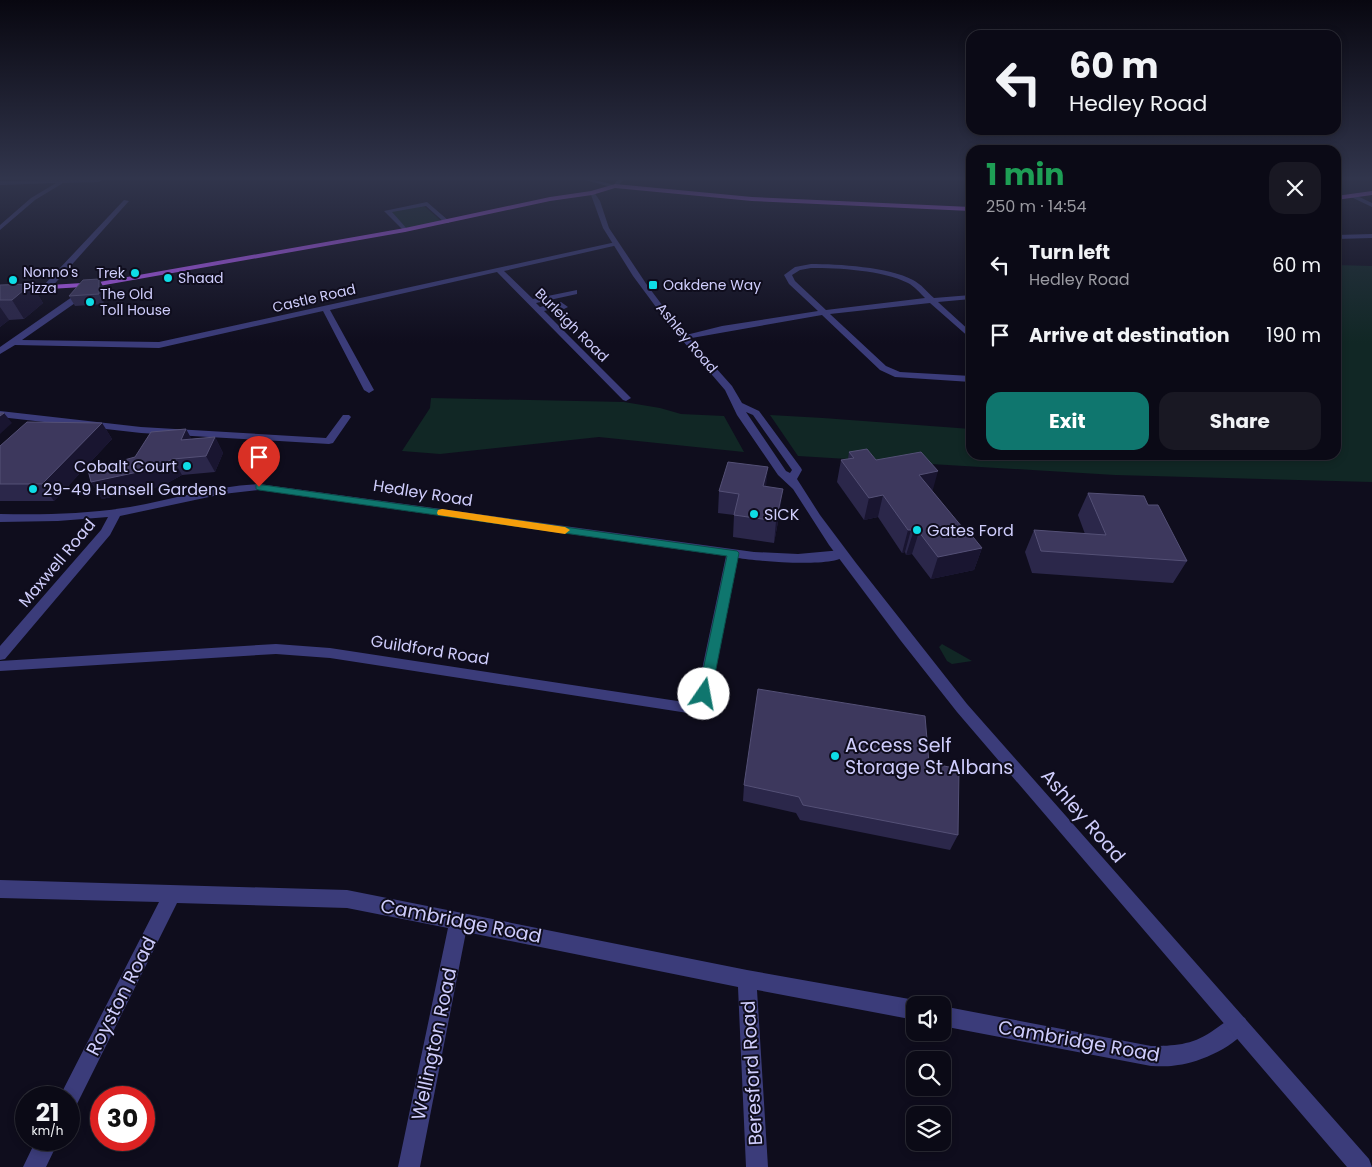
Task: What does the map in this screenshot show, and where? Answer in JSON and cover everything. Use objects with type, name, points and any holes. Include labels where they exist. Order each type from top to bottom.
[{"type":"main road","points":[[0,290],[85,286],[380,234]]},
{"type":"street","points":[[46,288],[95,234]]},
{"type":"street","name":"Ashley Road","points":[[610,234],[670,321],[686,336],[691,347],[740,405],[756,413],[797,470],[792,478]]},
{"type":"street","points":[[1341,237],[1372,236]]},
{"type":"street","name":"Castle Road","points":[[14,342],[159,345],[616,244]]},
{"type":"street","points":[[966,331],[912,282],[888,274],[814,266],[800,267],[788,275],[792,282],[822,312],[883,368],[898,375],[966,379]]},
{"type":"street","name":"Burleigh Road","points":[[499,270],[626,398]]},
{"type":"street","points":[[0,351],[75,299],[85,286]]},
{"type":"street","points":[[531,302],[574,292]]},
{"type":"street","points":[[686,336],[865,306],[966,297]]},
{"type":"street","points":[[538,310],[561,304],[564,307]]},
{"type":"street","points":[[325,308],[369,390]]},
{"type":"street","name":"Ashley Road","points":[[740,405],[742,415],[782,473],[792,478],[812,512],[842,554],[906,639],[962,708],[1361,1167]]},
{"type":"street","points":[[0,414],[141,430],[329,441],[346,416]]},
{"type":"street","name":"Hedley Road","points":[[0,518],[44,519],[116,513],[240,487],[259,487],[783,559],[821,558],[842,554]]},
{"type":"street","name":"Maxwell Road","points":[[0,655],[106,532],[116,513]]},
{"type":"street","name":"Guildford Road","points":[[0,666],[276,649],[330,653],[684,708],[691,707],[700,702],[704,694],[733,553]]},
{"type":"street","name":"Cambridge Road","points":[[0,889],[348,899],[747,979],[906,1008]]},
{"type":"street","name":"Royston Road","points":[[76,1086],[173,894]]},
{"type":"street","name":"Wellington Road","points":[[409,1167],[459,921]]},
{"type":"street","name":"Beresford Road","points":[[747,979],[757,1167]]},
{"type":"street","name":"Cambridge Road","points":[[951,1018],[1162,1058],[1189,1054],[1214,1044],[1238,1025]]},
{"type":"street","points":[[34,1167],[42,1151]]},
{"type":"green space","points":[[1341,265],[1372,266],[1372,482],[1115,475],[798,456],[770,415],[966,429],[966,460],[1341,460]]},
{"type":"green space","points":[[431,398],[624,402],[660,408],[681,414],[724,416],[744,452],[599,437],[440,454],[402,451],[430,408]]},
{"type":"green space","points":[[942,644],[972,661],[952,664],[947,661],[939,647]]},
{"type":"building","points":[[99,279],[99,294],[69,296],[83,280]]},
{"type":"building","points":[[31,284],[12,300],[0,300],[0,285]]},
{"type":"building","points":[[27,422],[102,423],[42,484],[0,484],[0,446]]},
{"type":"building","points":[[186,429],[181,440],[215,437],[206,456],[173,459],[152,469],[91,482],[88,470],[135,457],[151,432]]},
{"type":"building","points":[[867,449],[876,460],[921,452],[938,471],[919,475],[967,533],[969,532],[982,548],[938,557],[919,532],[913,533],[911,530],[908,530],[883,495],[869,498],[841,460],[854,458],[849,452]]},
{"type":"building","points":[[728,462],[768,467],[763,486],[783,489],[776,521],[734,515],[739,494],[719,491]]},
{"type":"building","points":[[1088,493],[1144,496],[1148,505],[1158,505],[1187,561],[1041,551],[1034,530],[1106,535]]},
{"type":"building","name":"Access Self Storage St Albans","points":[[758,689],[925,716],[929,763],[959,769],[958,835],[803,805],[799,797],[744,785]]},
{"type":"slow traffic","points":[[442,513],[565,530]]},
{"type":"place","name":"Trek","points":[[135,273]]},
{"type":"place","name":"Shaad","points":[[168,278]]},
{"type":"place","name":"Nonno's Pizza","points":[[13,280]]},
{"type":"place","name":"Oakdene Way","points":[[653,285]]},
{"type":"place","name":"The Old Toll House","points":[[90,302]]},
{"type":"place","name":"Cobalt Court","points":[[187,466]]},
{"type":"place","name":"29-49 Hansell Gardens","points":[[33,489]]},
{"type":"place","name":"SICK","points":[[754,514]]},
{"type":"place","name":"Gates Ford","points":[[917,530]]},
{"type":"place","name":"Access Self Storage St Albans","points":[[835,756]]},
{"type":"route","points":[[259,487],[733,553],[704,694]]}]
